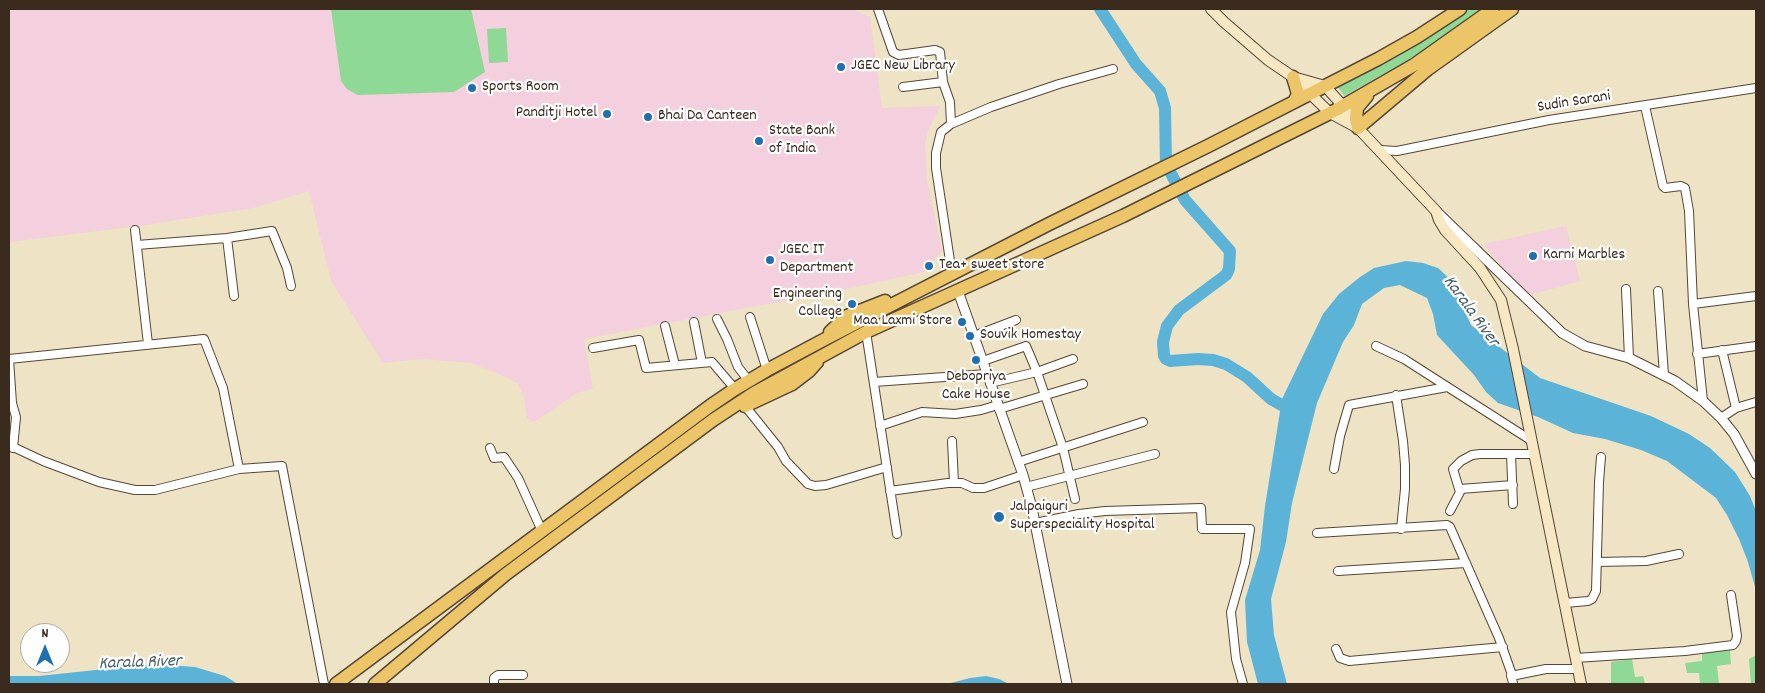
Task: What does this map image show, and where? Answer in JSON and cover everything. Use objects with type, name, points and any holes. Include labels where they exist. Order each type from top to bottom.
[{"type":"highway","points":[[375,684],[506,574],[721,415],[823,347],[912,294],[1310,94],[1409,42],[1447,13],[1460,9]]},
{"type":"highway","points":[[336,684],[710,406],[767,370],[866,332],[1143,206],[1330,113],[1376,88],[1422,59],[1493,9]]},
{"type":"highway","points":[[1376,88],[1357,108],[1356,120],[1358,128],[1428,69],[1512,9]]},
{"type":"highway","points":[[1293,77],[1298,94],[1294,102]]},
{"type":"highway","points":[[952,274],[958,291]]},
{"type":"highway","points":[[721,415],[792,384],[809,371],[823,347]]},
{"type":"main road","points":[[1211,9],[1261,54],[1293,77],[1330,113],[1358,128]]},
{"type":"main road","points":[[1293,77],[1325,86],[1343,106],[1358,128],[1436,211],[1445,230],[1480,268],[1497,294],[1505,313],[1513,349],[1581,684]]},
{"type":"street","points":[[878,9],[893,52],[899,54],[935,50],[940,52],[943,82],[950,102],[951,124]]},
{"type":"street","points":[[952,274],[936,168],[936,153],[941,132],[951,124],[991,107],[1059,84],[1114,69]]},
{"type":"street","points":[[903,87],[943,82]]},
{"type":"street","name":"Sudin Sarani","points":[[1379,150],[1397,152],[1549,120],[1756,88]]},
{"type":"street","points":[[1645,106],[1663,186],[1665,188],[1681,186],[1685,188],[1689,211],[1693,304],[1703,401]]},
{"type":"street","points":[[1393,164],[1397,152]]},
{"type":"street","points":[[1436,211],[1562,333],[1585,346],[1629,358],[1664,375],[1703,401],[1734,434],[1756,474]]},
{"type":"street","points":[[135,230],[148,344]]},
{"type":"street","points":[[137,245],[227,238],[272,231],[287,268],[291,286]]},
{"type":"street","points":[[227,238],[234,296]]},
{"type":"street","points":[[1626,289],[1629,358]]},
{"type":"street","points":[[958,291],[1023,475],[1036,523],[1066,684]]},
{"type":"street","points":[[1658,291],[1664,375]]},
{"type":"street","points":[[1693,304],[1756,296]]},
{"type":"street","points":[[750,317],[767,370]]},
{"type":"street","points":[[717,319],[738,368],[749,381]]},
{"type":"street","points":[[974,336],[1016,320]]},
{"type":"street","points":[[694,322],[702,363]]},
{"type":"street","points":[[665,326],[675,365]]},
{"type":"street","points":[[866,332],[897,534]]},
{"type":"street","points":[[239,469],[223,388],[204,338],[9,359],[12,403],[16,418],[11,446],[43,461],[99,482],[135,490],[155,490],[239,469],[282,466],[324,684]]},
{"type":"street","points":[[594,348],[639,340],[646,368],[712,362],[735,389]]},
{"type":"street","points":[[982,361],[1026,346],[1046,396],[1063,448],[1076,499]]},
{"type":"street","points":[[1376,346],[1404,360],[1532,441]]},
{"type":"street","points":[[1697,354],[1756,346]]},
{"type":"street","points":[[1722,350],[1736,408]]},
{"type":"street","points":[[874,382],[989,379],[1037,372],[1073,359]]},
{"type":"street","points":[[880,426],[922,412],[955,414],[999,407],[1046,396],[1083,384]]},
{"type":"street","points":[[1334,469],[1347,406],[1352,403],[1447,387]]},
{"type":"street","points":[[1396,395],[1404,441],[1405,464],[1405,489],[1401,529]]},
{"type":"street","points":[[1721,418],[1736,408],[1756,402]]},
{"type":"street","points":[[744,406],[778,447],[786,460],[808,484],[815,486],[826,485],[886,467]]},
{"type":"street","points":[[1018,462],[1142,422]]},
{"type":"street","points":[[952,441],[954,483]]},
{"type":"street","points":[[490,448],[494,458],[504,457],[518,478],[542,531]]},
{"type":"street","points":[[1026,487],[1155,454]]},
{"type":"street","points":[[1450,511],[1459,495],[1460,489],[1453,469],[1461,461],[1472,455],[1480,454],[1534,454]]},
{"type":"street","points":[[1511,454],[1513,504]]},
{"type":"street","points":[[1565,603],[1588,601],[1594,595],[1597,587],[1599,471],[1601,457]]},
{"type":"street","points":[[890,491],[954,483],[962,483],[978,488],[1023,475]]},
{"type":"street","points":[[1460,489],[1513,485]]},
{"type":"street","points":[[1036,523],[1105,511],[1201,508],[1202,530],[1250,529],[1245,563],[1231,612],[1236,659],[1243,684]]},
{"type":"street","points":[[1316,533],[1449,526],[1502,647],[1513,684]]},
{"type":"street","points":[[1597,562],[1646,561],[1679,554]]},
{"type":"street","points":[[1338,571],[1466,562]]},
{"type":"street","points":[[1575,658],[1686,651],[1733,645],[1737,636],[1731,595]]},
{"type":"street","points":[[1336,649],[1340,658],[1348,662],[1502,647]]},
{"type":"street","points":[[1512,676],[1546,669],[1578,669]]},
{"type":"street","points":[[494,684],[494,678],[498,675],[523,675]]},
{"type":"shaded area","points":[[9,9],[852,9],[870,17],[882,108],[940,106],[928,131],[925,143],[927,181],[942,251],[924,272],[851,288],[584,339],[593,389],[577,393],[534,422],[527,418],[524,396],[517,383],[472,363],[421,359],[383,363],[331,281],[309,191],[253,208],[146,225],[9,242]]},
{"type":"shaded area","name":"Karni Marbles","points":[[1566,226],[1580,281],[1527,296],[1483,244]]},
{"type":"green space","points":[[331,9],[471,9],[485,72],[454,92],[358,95],[347,89],[341,81]]},
{"type":"green space","points":[[1465,9],[1484,9],[1441,41],[1344,96],[1337,86]]},
{"type":"green space","points":[[506,28],[508,62],[489,63],[487,29]]},
{"type":"green space","points":[[1730,650],[1731,664],[1717,666],[1719,684],[1700,684],[1699,673],[1687,673],[1685,663],[1702,661],[1702,653]]},
{"type":"green space","points":[[1754,656],[1756,657],[1756,684],[1751,684],[1749,659]]},
{"type":"green space","points":[[1632,659],[1635,677],[1643,676],[1645,684],[1611,684],[1611,662]]},
{"type":"water","points":[[1406,261],[1423,263],[1438,268],[1451,280],[1471,325],[1540,378],[1651,416],[1689,434],[1710,448],[1735,472],[1750,496],[1756,511],[1756,590],[1739,539],[1716,498],[1667,461],[1641,450],[1605,439],[1573,433],[1538,417],[1498,403],[1486,392],[1474,375],[1437,335],[1433,314],[1427,298],[1400,285],[1384,288],[1362,304],[1354,325],[1343,342],[1317,403],[1292,503],[1286,542],[1271,599],[1274,635],[1287,684],[1258,684],[1247,642],[1245,600],[1260,550],[1282,399],[1323,314],[1339,294],[1374,268]]},
{"type":"water","points":[[153,664],[195,667],[225,676],[238,684],[9,684],[9,676],[39,676]]},
{"type":"water","points":[[986,676],[1009,684],[947,684],[970,678]]},
{"type":"waterway","points":[[1100,9],[1136,64],[1160,91],[1165,108],[1166,164],[1185,200],[1230,251],[1229,269],[1226,275],[1179,310],[1167,326],[1163,342],[1164,356],[1170,361],[1198,359],[1213,360],[1226,364],[1247,377],[1271,399],[1296,413]]},
{"type":"place","name":"JGEC New Library","points":[[841,67]]},
{"type":"place","name":"Sports Room","points":[[472,88]]},
{"type":"place","name":"Panditji Hotel","points":[[607,114]]},
{"type":"place","name":"Bhai Da Canteen","points":[[648,117]]},
{"type":"place","name":"State Bank of India","points":[[759,141]]},
{"type":"place","name":"Karni Marbles","points":[[1533,256]]},
{"type":"place","name":"JGEC IT Department","points":[[770,260]]},
{"type":"place","name":"Tea+ sweet store","points":[[929,266]]},
{"type":"place","name":"Engineering College","points":[[852,304]]},
{"type":"place","name":"Maa Laxmi Store","points":[[962,322]]},
{"type":"place","name":"Souvik Homestay","points":[[970,336]]},
{"type":"place","name":"Debopriya Cake House","points":[[976,360]]},
{"type":"place","name":"Jalpaiguri Superspeciality Hospital","points":[[999,517]]},
{"type":"water label","name":"Karala River","points":[[1470,312]]},
{"type":"water label","name":"Karala River","points":[[140,664]]}]
